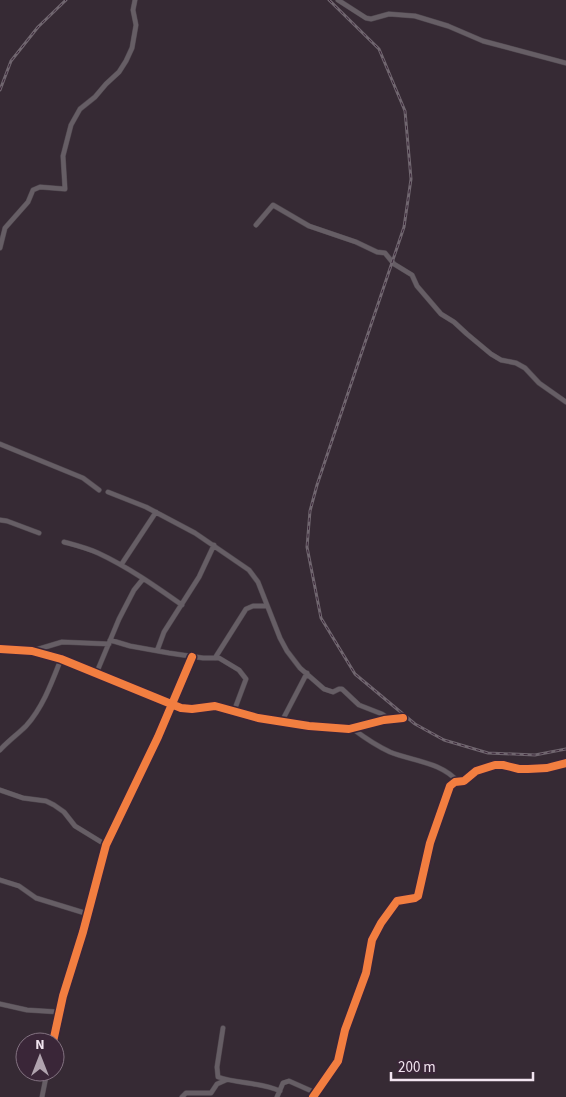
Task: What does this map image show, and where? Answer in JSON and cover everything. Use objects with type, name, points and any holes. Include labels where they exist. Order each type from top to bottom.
[{"type":"street","points":[[0,248],[4,228],[28,202],[33,190],[40,187],[65,189],[63,156],[71,125],[80,109],[96,97],[126,61],[132,48],[136,25],[133,10],[135,0]]},
{"type":"street","points":[[338,0],[366,18],[370,19],[389,14],[415,16],[448,26],[483,41],[566,63]]},
{"type":"street","points":[[256,225],[273,204],[308,226],[356,242],[377,252],[385,252],[394,264],[412,275],[417,286],[439,312],[454,322],[491,354],[501,360],[516,363],[525,368],[539,383],[566,402]]},
{"type":"street","points":[[0,444],[83,478],[99,490]]},
{"type":"street","points":[[108,492],[156,512],[200,536],[249,570],[258,582],[283,645],[307,674],[324,689],[333,692],[342,689],[359,706],[382,714],[389,719]]},
{"type":"street","points":[[121,565],[156,512]]},
{"type":"street","points":[[0,520],[39,534]]},
{"type":"street","points":[[64,542],[96,552],[121,565],[151,582],[182,605]]},
{"type":"street","points":[[157,651],[164,632],[199,577],[214,545]]},
{"type":"street","points":[[127,556],[130,571]]},
{"type":"street","points":[[96,674],[119,619],[134,590],[143,578]]},
{"type":"street","points":[[215,658],[246,609],[253,606],[267,606]]},
{"type":"street","points":[[32,652],[62,642],[110,642],[192,657],[221,659],[239,670],[246,679],[234,711]]},
{"type":"street","points":[[0,649],[32,652],[61,659],[172,705],[187,709],[215,706],[258,718],[309,726],[353,729],[389,719],[403,718]]},
{"type":"street","points":[[55,1032],[106,845],[172,705],[192,657]]},
{"type":"street","points":[[0,750],[27,725],[38,709],[48,691],[61,659]]},
{"type":"street","points":[[282,721],[307,674]]},
{"type":"street","points":[[353,729],[390,752],[439,768],[453,776],[458,782]]},
{"type":"street","points":[[277,1097],[283,1083],[289,1081],[315,1095],[333,1068],[340,1053],[345,1030],[366,973],[370,946],[375,933],[397,901],[418,896],[430,843],[446,794],[452,784],[464,781],[476,771],[495,765],[503,764],[519,769],[528,769],[566,764]]},
{"type":"street","points":[[0,790],[23,798],[54,804],[64,812],[75,826],[106,845]]},
{"type":"street","points":[[0,880],[19,886],[36,898],[88,914]]},
{"type":"street","points":[[0,1004],[27,1010],[59,1012]]},
{"type":"street","points":[[223,1028],[216,1072],[218,1077],[261,1085],[280,1091]]},
{"type":"street","points":[[182,1097],[186,1093],[211,1093],[217,1084],[228,1080]]},
{"type":"street","points":[[42,1097],[45,1082]]},
{"type":"railway","points":[[0,90],[11,61],[38,27],[66,0]]},
{"type":"railway","points":[[329,0],[379,49],[405,111],[411,179],[404,227],[317,485],[310,511],[307,547],[321,618],[355,674],[415,724],[444,740],[488,753],[535,755],[566,749]]},
{"type":"cycle path","points":[[0,649],[32,651],[61,659],[181,708],[192,709],[215,706],[258,718],[309,726],[349,729],[384,720],[403,718]]},
{"type":"cycle path","points":[[55,1032],[63,996],[83,932],[106,845],[158,737],[192,657]]},
{"type":"cycle path","points":[[313,1097],[338,1061],[345,1030],[366,973],[372,940],[381,923],[397,901],[418,896],[430,843],[450,786],[455,782],[464,781],[476,771],[495,765],[528,769],[547,768],[566,763]]}]
